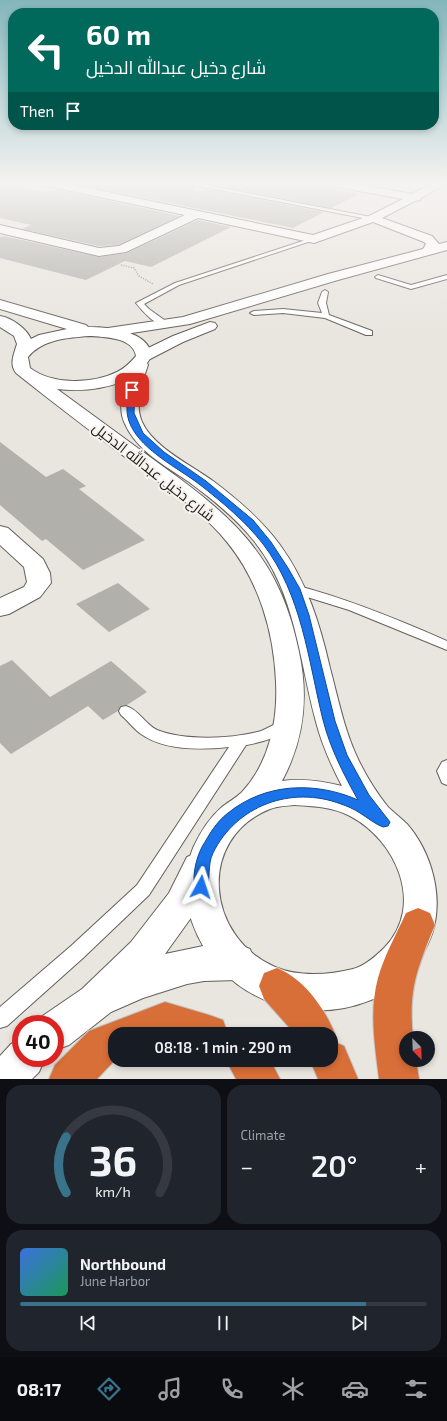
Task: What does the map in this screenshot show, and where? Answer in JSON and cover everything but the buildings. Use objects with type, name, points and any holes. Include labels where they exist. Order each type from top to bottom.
[{"type":"highway","points":[[399,1079],[394,1046],[392,1008],[396,979],[418,925]]},
{"type":"highway","points":[[277,986],[308,1019],[312,1027]]},
{"type":"highway","points":[[149,1027],[165,1021],[185,1027]]},
{"type":"highway","points":[[69,1079],[103,1045],[108,1043]]},
{"type":"highway","points":[[251,1067],[260,1079]]},
{"type":"highway","points":[[333,1067],[338,1079]]},
{"type":"street","points":[[19,233],[99,252],[107,252],[122,249],[156,233]]},
{"type":"street","points":[[288,233],[314,239],[330,233]]},
{"type":"street","points":[[416,233],[428,239],[433,244],[428,250]]},
{"type":"street","points":[[431,233],[447,239]]},
{"type":"street","points":[[22,353],[33,344],[50,337],[70,332],[99,332],[185,321],[428,250],[447,246]]},
{"type":"street","points":[[31,377],[39,381],[62,385],[89,384],[114,379],[129,373],[142,361],[178,339],[210,325],[447,256]]},
{"type":"street","points":[[0,304],[99,332],[122,335],[135,341],[142,348],[142,361]]},
{"type":"street","points":[[0,320],[21,334],[25,344],[22,353]]},
{"type":"street","name":"شارع دخيل عبدالله الدخيل","points":[[22,353],[19,360],[19,366],[22,370],[190,495],[214,516],[234,537],[251,560],[264,585],[276,611],[286,640],[290,677],[288,724],[283,745],[269,779],[250,805]]},
{"type":"street","name":"شارع دخيل عبدالله الدخيل","points":[[142,361],[132,390],[130,413],[135,426],[140,435],[162,454],[203,483],[250,522],[268,544],[295,589],[306,623],[329,721],[341,755],[359,790],[383,822]]},
{"type":"street","points":[[0,532],[35,564],[39,583],[32,592],[0,608]]},
{"type":"street","points":[[64,1024],[95,1002],[144,954],[181,904],[205,854],[216,834],[226,823],[250,805],[272,796],[294,792],[318,793],[342,798],[363,808],[383,822],[403,845],[411,858],[419,879],[421,902],[418,925],[409,945],[395,963],[376,978],[354,988],[328,993],[302,992],[277,986],[256,976],[236,962],[219,942],[208,921],[201,898],[201,876],[205,854]]},
{"type":"street","points":[[95,1002],[130,984],[165,972],[200,964],[236,962]]},
{"type":"street","points":[[5,1079],[16,1067]]},
{"type":"lane","points":[[164,324],[146,311],[140,303],[177,284],[314,239]]},
{"type":"lane","points":[[378,277],[411,287],[447,277]]},
{"type":"lane","points":[[325,292],[322,303],[326,316]]},
{"type":"lane","points":[[254,313],[283,311],[326,316],[369,333]]},
{"type":"lane","points":[[295,589],[332,599],[370,612],[447,646]]},
{"type":"lane","points":[[126,711],[150,733],[171,740],[220,742],[242,739],[262,736],[288,724]]},
{"type":"lane","points":[[0,1018],[77,952],[143,890],[242,739]]},
{"type":"lane","points":[[447,766],[444,771],[447,779]]},
{"type":"path","points":[[107,252],[109,262],[134,268],[139,276],[164,290]]},
{"type":"route","points":[[132,390],[130,413],[140,435],[162,454],[230,504],[250,522],[268,544],[284,568],[295,589],[304,615],[320,676],[329,721],[341,755],[364,799],[383,822],[363,808],[342,798],[318,793],[294,792],[272,796],[250,805],[232,817],[216,834],[205,854],[201,876],[201,887]]}]
